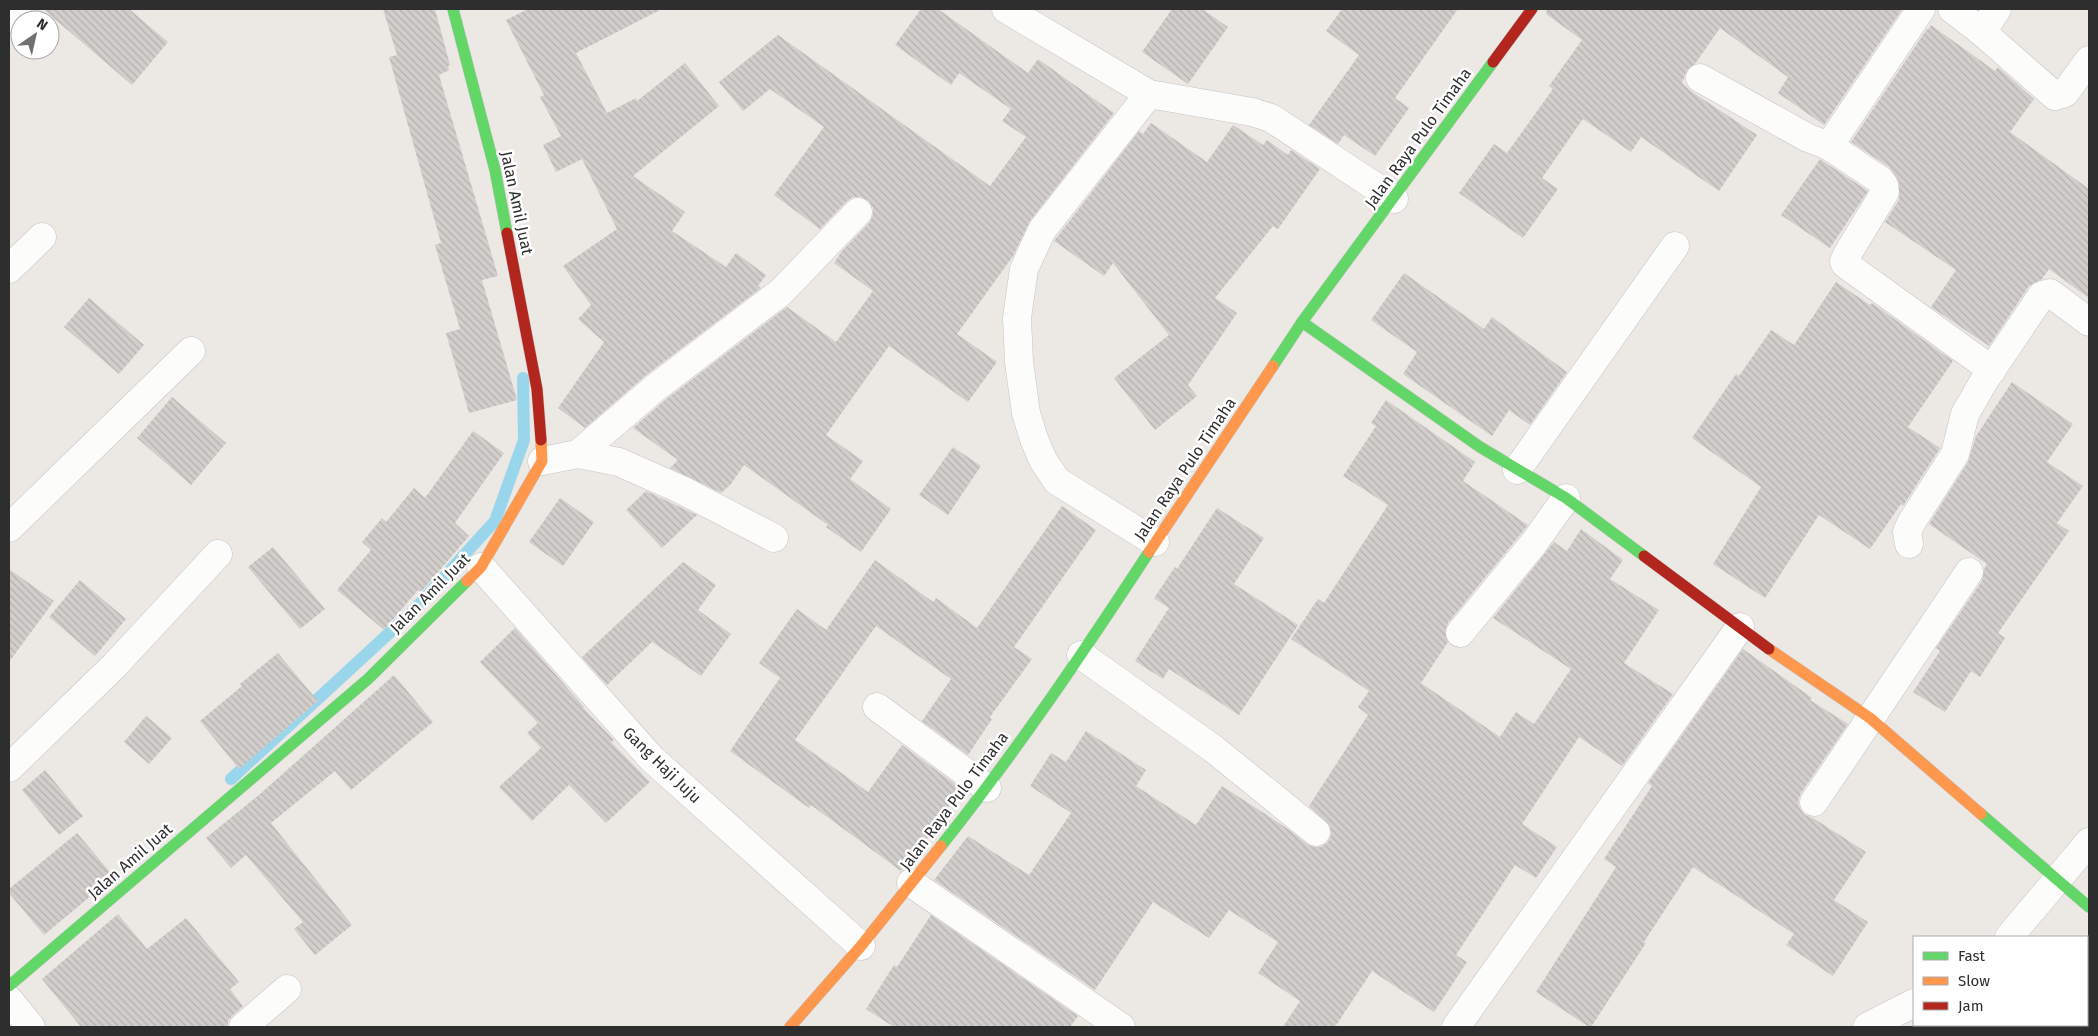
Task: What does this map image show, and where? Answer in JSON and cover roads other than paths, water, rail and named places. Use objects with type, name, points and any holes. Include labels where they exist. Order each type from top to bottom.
[{"type":"street","points":[[9,18],[17,9]]},
{"type":"street","name":"Jalan Amil Juat","points":[[9,986],[368,679],[481,567],[542,460],[537,389],[497,179],[453,9]]},
{"type":"street","points":[[1006,9],[1149,94],[1252,112],[1270,118],[1394,199]]},
{"type":"street","name":"Jalan Raya Pulo Timaha","points":[[790,1027],[861,946],[987,788],[1081,655],[1302,322],[1532,9]]},
{"type":"street","points":[[1830,146],[1921,9]]},
{"type":"street","points":[[1952,9],[1982,32],[2055,96],[2065,93],[2089,60]]},
{"type":"street","points":[[1982,32],[1997,9]]},
{"type":"street","points":[[1700,78],[1808,138],[1830,146],[1880,180],[1886,192],[1848,253],[1844,261],[1845,264],[1992,370]]},
{"type":"street","points":[[1149,94],[1042,230],[1024,269],[1017,318],[1019,362],[1026,413],[1034,440],[1044,460],[1057,481],[1155,542]]},
{"type":"street","points":[[578,454],[655,388],[781,292],[858,212]]},
{"type":"street","points":[[9,269],[42,237]]},
{"type":"street","points":[[1517,470],[1675,246]]},
{"type":"street","points":[[1909,544],[1907,532],[1910,523],[1955,454],[1964,414],[2044,293],[2050,293],[2089,322]]},
{"type":"street","points":[[1302,322],[1480,447],[1566,498],[1796,669],[1870,718],[2089,907]]},
{"type":"street","points":[[9,528],[191,350]]},
{"type":"street","points":[[542,460],[578,454],[619,462],[646,473],[774,538]]},
{"type":"street","points":[[1460,632],[1534,543],[1566,498]]},
{"type":"street","points":[[9,768],[114,666],[218,554]]},
{"type":"street","name":"Gang Haji Juju","points":[[481,567],[652,759],[861,946]]},
{"type":"street","points":[[1814,802],[1968,572]]},
{"type":"street","points":[[1456,1027],[1740,628]]},
{"type":"street","points":[[1081,655],[1215,750],[1316,832]]},
{"type":"street","points":[[877,707],[987,788]]},
{"type":"street","points":[[2010,936],[2089,842]]},
{"type":"street","points":[[911,883],[1121,1027]]},
{"type":"street","points":[[243,1027],[287,989]]},
{"type":"street","points":[[9,1000],[31,1027]]},
{"type":"street","points":[[1867,1027],[1913,1004]]},
{"type":"waterway","points":[[231,779],[412,612],[495,521],[524,440],[523,378]]}]
